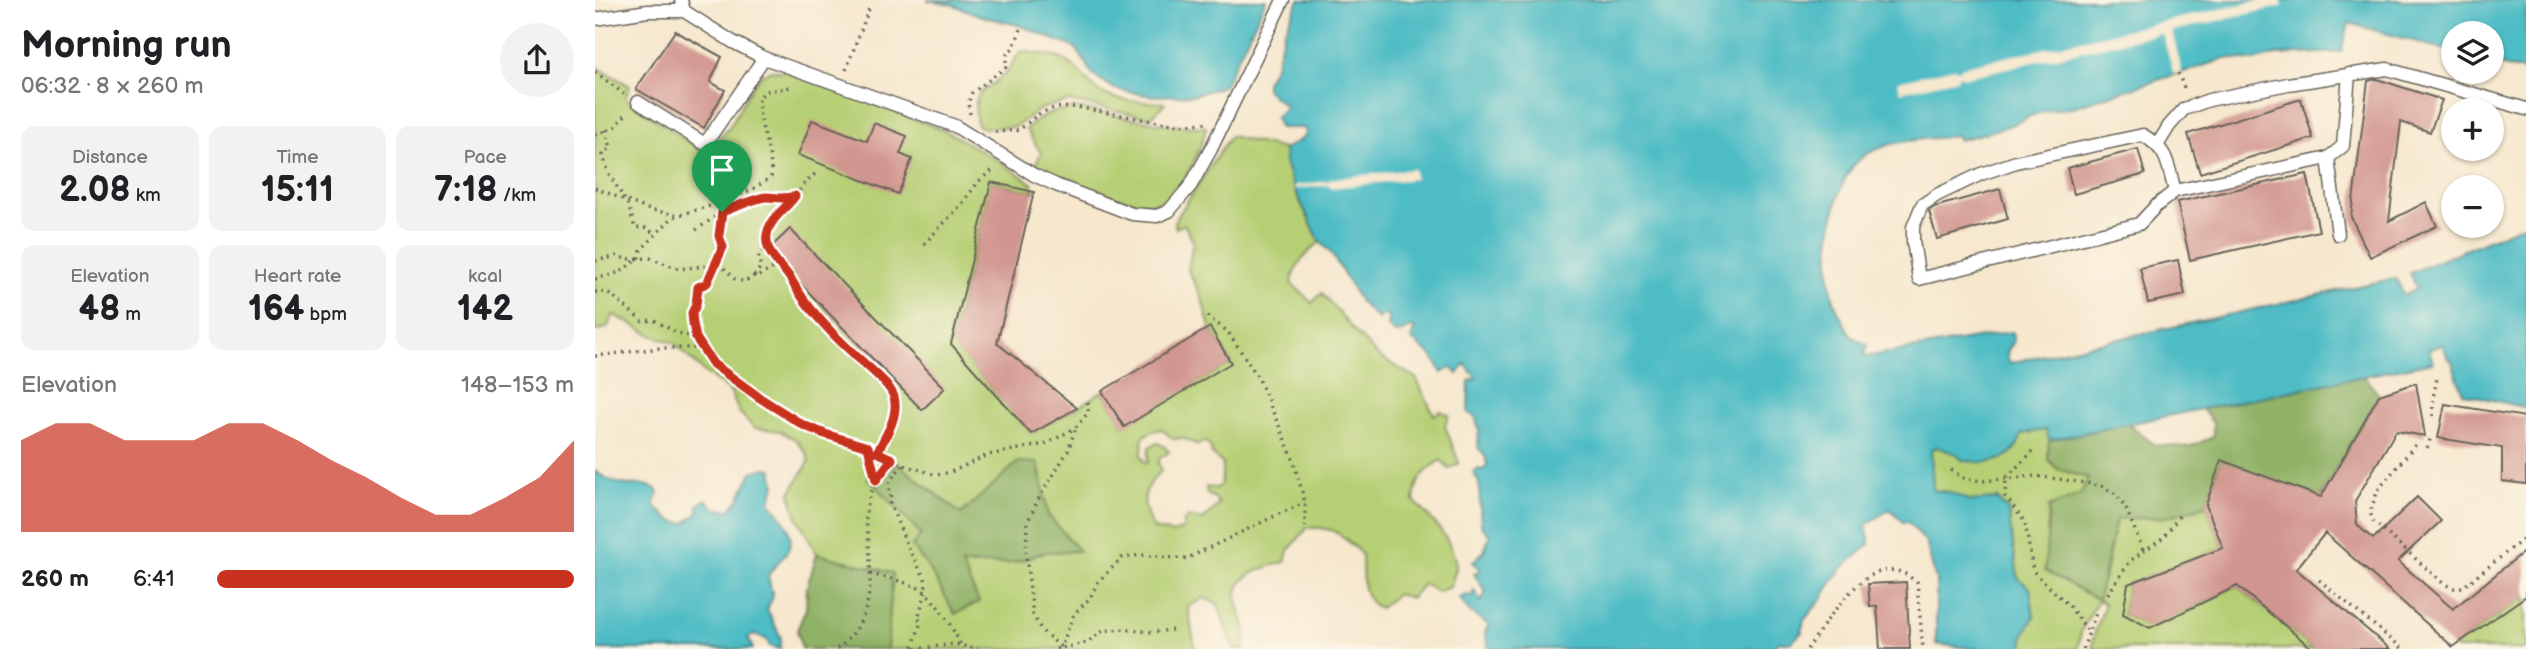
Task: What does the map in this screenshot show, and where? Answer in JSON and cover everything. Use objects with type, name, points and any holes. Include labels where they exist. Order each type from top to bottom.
[{"type":"lane","points":[[595,19],[683,6],[733,42],[764,58],[955,126],[1045,180],[1105,205],[1132,214],[1157,216],[1169,211],[1179,202],[1191,185],[1283,0]]},
{"type":"lane","points":[[638,102],[705,144],[764,58]]},
{"type":"lane","points":[[2158,144],[2184,109],[2209,100],[2387,69],[2526,109]]},
{"type":"lane","points":[[2175,191],[2162,150],[2158,144],[2143,135],[2016,162],[1981,174],[1922,205],[1913,227],[1919,279],[2139,224],[2175,191],[2327,158],[2343,146],[2349,74]]},
{"type":"lane","points":[[2327,158],[2338,234]]},
{"type":"path","points":[[843,85],[847,65],[870,6]]},
{"type":"path","points":[[964,132],[969,125],[968,103],[972,93],[1006,67],[1006,55],[1013,48],[1022,27]]},
{"type":"path","points":[[595,72],[638,102],[615,127],[595,135]]},
{"type":"path","points":[[595,279],[621,271],[639,257],[641,250],[666,222],[678,215],[725,201],[753,189],[771,177],[768,148],[761,127],[759,97],[767,91],[798,86]]},
{"type":"path","points":[[964,132],[1019,130],[1040,113],[1054,108],[1076,107],[1158,122],[1223,125]]},
{"type":"path","points":[[605,130],[611,147],[603,155],[609,174],[624,199],[635,228],[645,227],[656,234]]},
{"type":"path","points":[[924,244],[962,204],[979,181],[1010,160]]},
{"type":"path","points":[[815,174],[774,218],[767,233],[767,247],[793,282],[802,300],[839,341],[890,387],[895,411],[890,428],[877,452]]},
{"type":"path","points":[[595,188],[647,209],[678,215]]},
{"type":"path","points":[[696,230],[722,212],[758,198],[779,200],[795,196]]},
{"type":"path","points":[[725,201],[719,236],[723,247],[707,283],[698,287],[692,313],[696,338],[713,364],[760,398],[803,425],[868,447],[903,465],[937,475],[951,472],[988,455],[1045,444],[1076,428]]},
{"type":"path","points":[[595,261],[617,256],[626,259],[650,258],[679,269],[715,265],[723,267],[735,279],[745,282],[761,267],[758,258],[767,247]]},
{"type":"path","points":[[754,276],[757,277],[779,265]]},
{"type":"path","points":[[595,292],[605,292],[614,297],[642,321],[654,320],[675,332],[696,338]]},
{"type":"path","points":[[1207,316],[1228,331],[1258,377],[1294,461],[1305,503],[1305,527]]},
{"type":"path","points":[[595,356],[660,348],[693,348],[705,354]]},
{"type":"path","points":[[2433,416],[2437,378]]},
{"type":"path","points":[[1058,648],[1042,631],[1033,615],[1026,556],[1027,523],[1068,451],[1076,428],[1088,413],[1088,401]]},
{"type":"path","points":[[2427,448],[2431,437]]},
{"type":"path","points":[[2415,445],[2378,491],[2370,512],[2373,522],[2444,584],[2454,588],[2463,587],[2526,537]]},
{"type":"path","points":[[868,447],[876,480]]},
{"type":"path","points":[[2033,451],[2006,478],[2004,496],[2025,523],[2033,571],[2070,607],[2088,631]]},
{"type":"path","points":[[837,649],[848,640],[868,608],[870,574],[866,514],[876,480],[892,459]]},
{"type":"path","points":[[903,465],[889,485],[892,498],[890,504],[909,550],[925,578],[926,592],[913,649],[978,649]]},
{"type":"path","points":[[1951,470],[1965,479],[1982,481],[2036,476],[2099,485],[2116,494],[2127,511],[2144,552]]},
{"type":"path","points":[[1058,648],[1075,614],[1090,598],[1098,582],[1122,558],[1141,555],[1186,559],[1305,503]]},
{"type":"path","points":[[2108,594],[2130,561],[2165,536],[2179,516]]},
{"type":"path","points":[[1807,649],[1856,584],[1876,573],[1890,570],[1903,573],[1917,582],[1923,649]]},
{"type":"path","points":[[870,574],[926,592],[940,614],[946,618],[961,647]]},
{"type":"path","points":[[2319,580],[2403,649]]},
{"type":"path","points":[[2083,649],[2097,610]]},
{"type":"path","points":[[1058,648],[1086,643],[1103,631],[1172,631]]},
{"type":"green space","points":[[1022,51],[1064,60],[1095,89],[1113,98],[1165,103],[1151,118],[1069,101],[1040,109],[1015,127],[984,128],[977,125],[977,97],[1006,73]]},
{"type":"green space","points":[[595,66],[630,86],[625,98],[704,153],[729,128],[752,86],[761,75],[771,70],[787,72],[944,130],[1032,183],[1034,192],[991,182],[951,343],[1031,433],[1102,391],[1124,426],[1231,363],[1210,327],[1201,296],[1188,270],[1193,241],[1184,224],[1176,228],[1174,222],[1230,136],[1284,149],[1293,185],[1320,242],[1306,255],[1291,283],[1312,303],[1322,293],[1378,356],[1416,378],[1434,415],[1440,411],[1449,415],[1445,426],[1459,463],[1449,469],[1441,460],[1430,468],[1421,477],[1414,501],[1446,539],[1454,557],[1455,574],[1450,587],[1438,592],[1423,584],[1411,598],[1397,594],[1380,608],[1368,599],[1365,593],[1362,555],[1332,531],[1307,528],[1288,551],[1285,562],[1253,573],[1240,584],[1237,600],[1245,628],[1244,649],[1233,649],[1218,604],[1204,598],[1188,607],[1195,649],[887,649],[892,573],[817,554],[796,515],[790,493],[809,462],[807,454],[796,440],[780,431],[754,428],[739,412],[730,391],[703,371],[674,343],[651,335],[613,315],[607,328],[595,331]],"holes":[[[1162,429],[1173,439],[1183,438],[1198,445],[1205,441],[1212,449],[1211,453],[1223,464],[1221,485],[1216,488],[1206,487],[1207,494],[1219,504],[1203,520],[1188,517],[1184,521],[1183,529],[1173,533],[1154,529],[1144,505],[1146,491],[1162,470],[1158,463],[1160,458],[1169,452],[1157,443],[1149,447],[1148,463],[1141,454],[1142,444],[1144,437],[1150,432]],[[1018,462],[1038,464],[1048,515],[1078,551],[1045,552],[1013,563],[961,565],[932,573],[913,546],[921,534],[869,478],[899,465],[961,514]]]},
{"type":"green space","points":[[1075,108],[1156,123],[1206,127],[1196,157],[1178,188],[1163,201],[1137,202],[1079,186],[1035,166],[1041,153],[1026,129],[1048,114]]},
{"type":"green space","points":[[2364,376],[2379,395],[2320,497],[2221,461],[2206,505],[2167,517],[2116,519],[2098,600],[2045,571],[2049,507],[2081,494],[2088,478],[2058,469],[2048,459],[2049,440],[2128,424],[2155,445],[2189,447],[2213,437],[2213,423],[2202,409]]},
{"type":"green space","points":[[2046,429],[2049,440],[2048,460],[2058,469],[2088,478],[2081,494],[2104,580],[2116,519],[2167,517],[2206,505],[2223,548],[2128,584],[2123,614],[2150,628],[2237,586],[2313,649],[2093,649],[2094,636],[2105,604],[2098,600],[2081,631],[2078,649],[2023,649],[2024,634],[2034,617],[2030,588],[2018,578],[2008,510],[1997,499],[1970,501],[1949,492],[1933,490],[1931,450],[1937,447],[1957,454]]},
{"type":"green space","points":[[1018,462],[1038,463],[1048,515],[1079,551],[1045,552],[1013,563],[962,565],[979,602],[955,614],[932,573],[912,546],[921,534],[868,478],[899,465],[961,514]]},
{"type":"green space","points":[[817,554],[893,573],[887,649],[802,649],[797,630],[806,609],[807,587]]},
{"type":"green space","points":[[2526,596],[2526,649],[2453,647]]},
{"type":"water","points":[[927,0],[1266,0],[1224,86],[1194,95],[1151,96],[1115,89],[1092,74],[1076,48],[1018,25],[982,16],[951,4]]},
{"type":"water","points":[[1299,0],[2526,0],[2526,72],[2504,66],[2504,21],[2441,21],[2441,49],[2349,23],[2341,52],[2276,55],[2253,61],[2228,58],[2066,109],[2045,111],[2000,129],[1959,140],[1957,136],[1917,140],[1876,149],[1855,164],[1847,175],[1832,226],[1829,263],[1835,305],[1850,334],[1867,345],[1865,357],[2012,332],[2014,341],[2007,352],[2009,363],[2396,278],[2403,294],[2406,294],[2417,288],[2410,273],[2493,238],[2504,238],[2504,233],[2526,224],[2526,408],[2463,393],[2443,345],[2429,349],[2433,362],[2049,440],[2046,430],[2022,434],[2018,444],[2006,457],[1990,462],[1962,460],[1957,454],[1936,447],[1931,450],[1933,490],[1949,492],[1970,501],[1997,499],[2008,510],[2018,578],[2030,588],[2034,617],[2024,634],[2023,649],[1978,649],[1936,644],[1936,581],[1926,542],[1908,522],[1904,523],[1890,509],[1866,525],[1870,544],[1840,570],[1821,600],[1804,620],[1802,632],[1791,643],[1779,641],[1773,649],[1489,649],[1485,632],[1489,625],[1470,612],[1459,598],[1467,595],[1471,597],[1474,590],[1481,602],[1486,592],[1474,574],[1480,570],[1473,562],[1484,551],[1490,535],[1481,526],[1479,483],[1474,473],[1478,468],[1481,471],[1487,466],[1484,454],[1478,448],[1477,418],[1468,413],[1469,381],[1476,378],[1465,364],[1458,374],[1450,367],[1442,373],[1433,357],[1411,339],[1415,328],[1395,333],[1388,327],[1389,318],[1383,314],[1378,319],[1361,303],[1331,253],[1320,242],[1293,186],[1285,162],[1284,149],[1302,139],[1307,132],[1303,128],[1280,128],[1275,118],[1286,107],[1266,89],[1266,82],[1276,64],[1284,32]]},
{"type":"water","points":[[772,469],[775,485],[770,502],[787,526],[791,540],[786,553],[768,576],[773,597],[767,609],[781,638],[780,649],[770,646],[766,639],[754,634],[748,638],[753,649],[595,649],[595,471],[618,483],[646,485],[656,489],[658,494],[654,504],[657,508],[671,520],[685,523],[698,513],[698,505],[706,499],[715,509],[730,510],[738,501],[752,472]]},
{"type":"pier","points":[[2261,0],[2281,0],[2283,6],[2172,31],[2182,72],[2174,75],[2162,33],[1963,78],[1962,75],[1958,76],[1958,79],[1900,92],[1898,81]]},
{"type":"pier","points":[[1414,169],[1415,179],[1330,188],[1330,185],[1295,189],[1293,186],[1330,179]]},
{"type":"building","points":[[675,31],[722,57],[710,82],[725,90],[704,128],[636,89]]},
{"type":"building","points":[[2377,79],[2441,100],[2430,132],[2401,122],[2389,221],[2426,202],[2437,226],[2370,257],[2351,217],[2368,81]]},
{"type":"building","points":[[2301,99],[2313,138],[2200,173],[2188,134]]},
{"type":"building","points":[[812,120],[867,141],[874,123],[907,136],[900,154],[912,159],[898,194],[798,155]]},
{"type":"building","points":[[2138,149],[2145,174],[2074,194],[2067,168]]},
{"type":"building","points":[[2307,174],[2319,231],[2190,260],[2177,202]]},
{"type":"building","points":[[991,182],[1034,192],[997,343],[1077,408],[1031,434],[951,344]]},
{"type":"building","points":[[2000,189],[2008,219],[1937,239],[1929,211],[1934,207]]},
{"type":"building","points":[[790,229],[945,388],[922,410],[768,250]]},
{"type":"building","points":[[2178,260],[2185,295],[2148,303],[2140,268]]},
{"type":"building","points":[[1210,327],[1231,363],[1124,427],[1102,391]]},
{"type":"building","points":[[2416,383],[2425,436],[2396,431],[2355,501],[2357,525],[2373,539],[2417,497],[2441,521],[2398,561],[2453,609],[2526,550],[2526,596],[2453,647],[2325,533],[2296,569],[2390,649],[2313,649],[2237,586],[2150,628],[2123,614],[2128,584],[2223,548],[2206,505],[2221,460],[2321,497],[2379,395]]},
{"type":"building","points":[[2445,404],[2526,417],[2526,484],[2502,481],[2502,448],[2438,438]]},
{"type":"building","points":[[1906,582],[1910,649],[1880,649],[1877,606],[1870,607],[1868,584]]},
{"type":"route","points":[[795,196],[774,218],[767,233],[767,247],[793,282],[802,300],[839,341],[890,387],[895,411],[890,428],[877,452],[892,459],[876,480],[868,447],[803,425],[713,364],[705,354],[696,338],[692,313],[698,287],[707,283],[721,254],[723,247],[719,236],[722,212],[758,198],[779,200],[795,196]]}]
